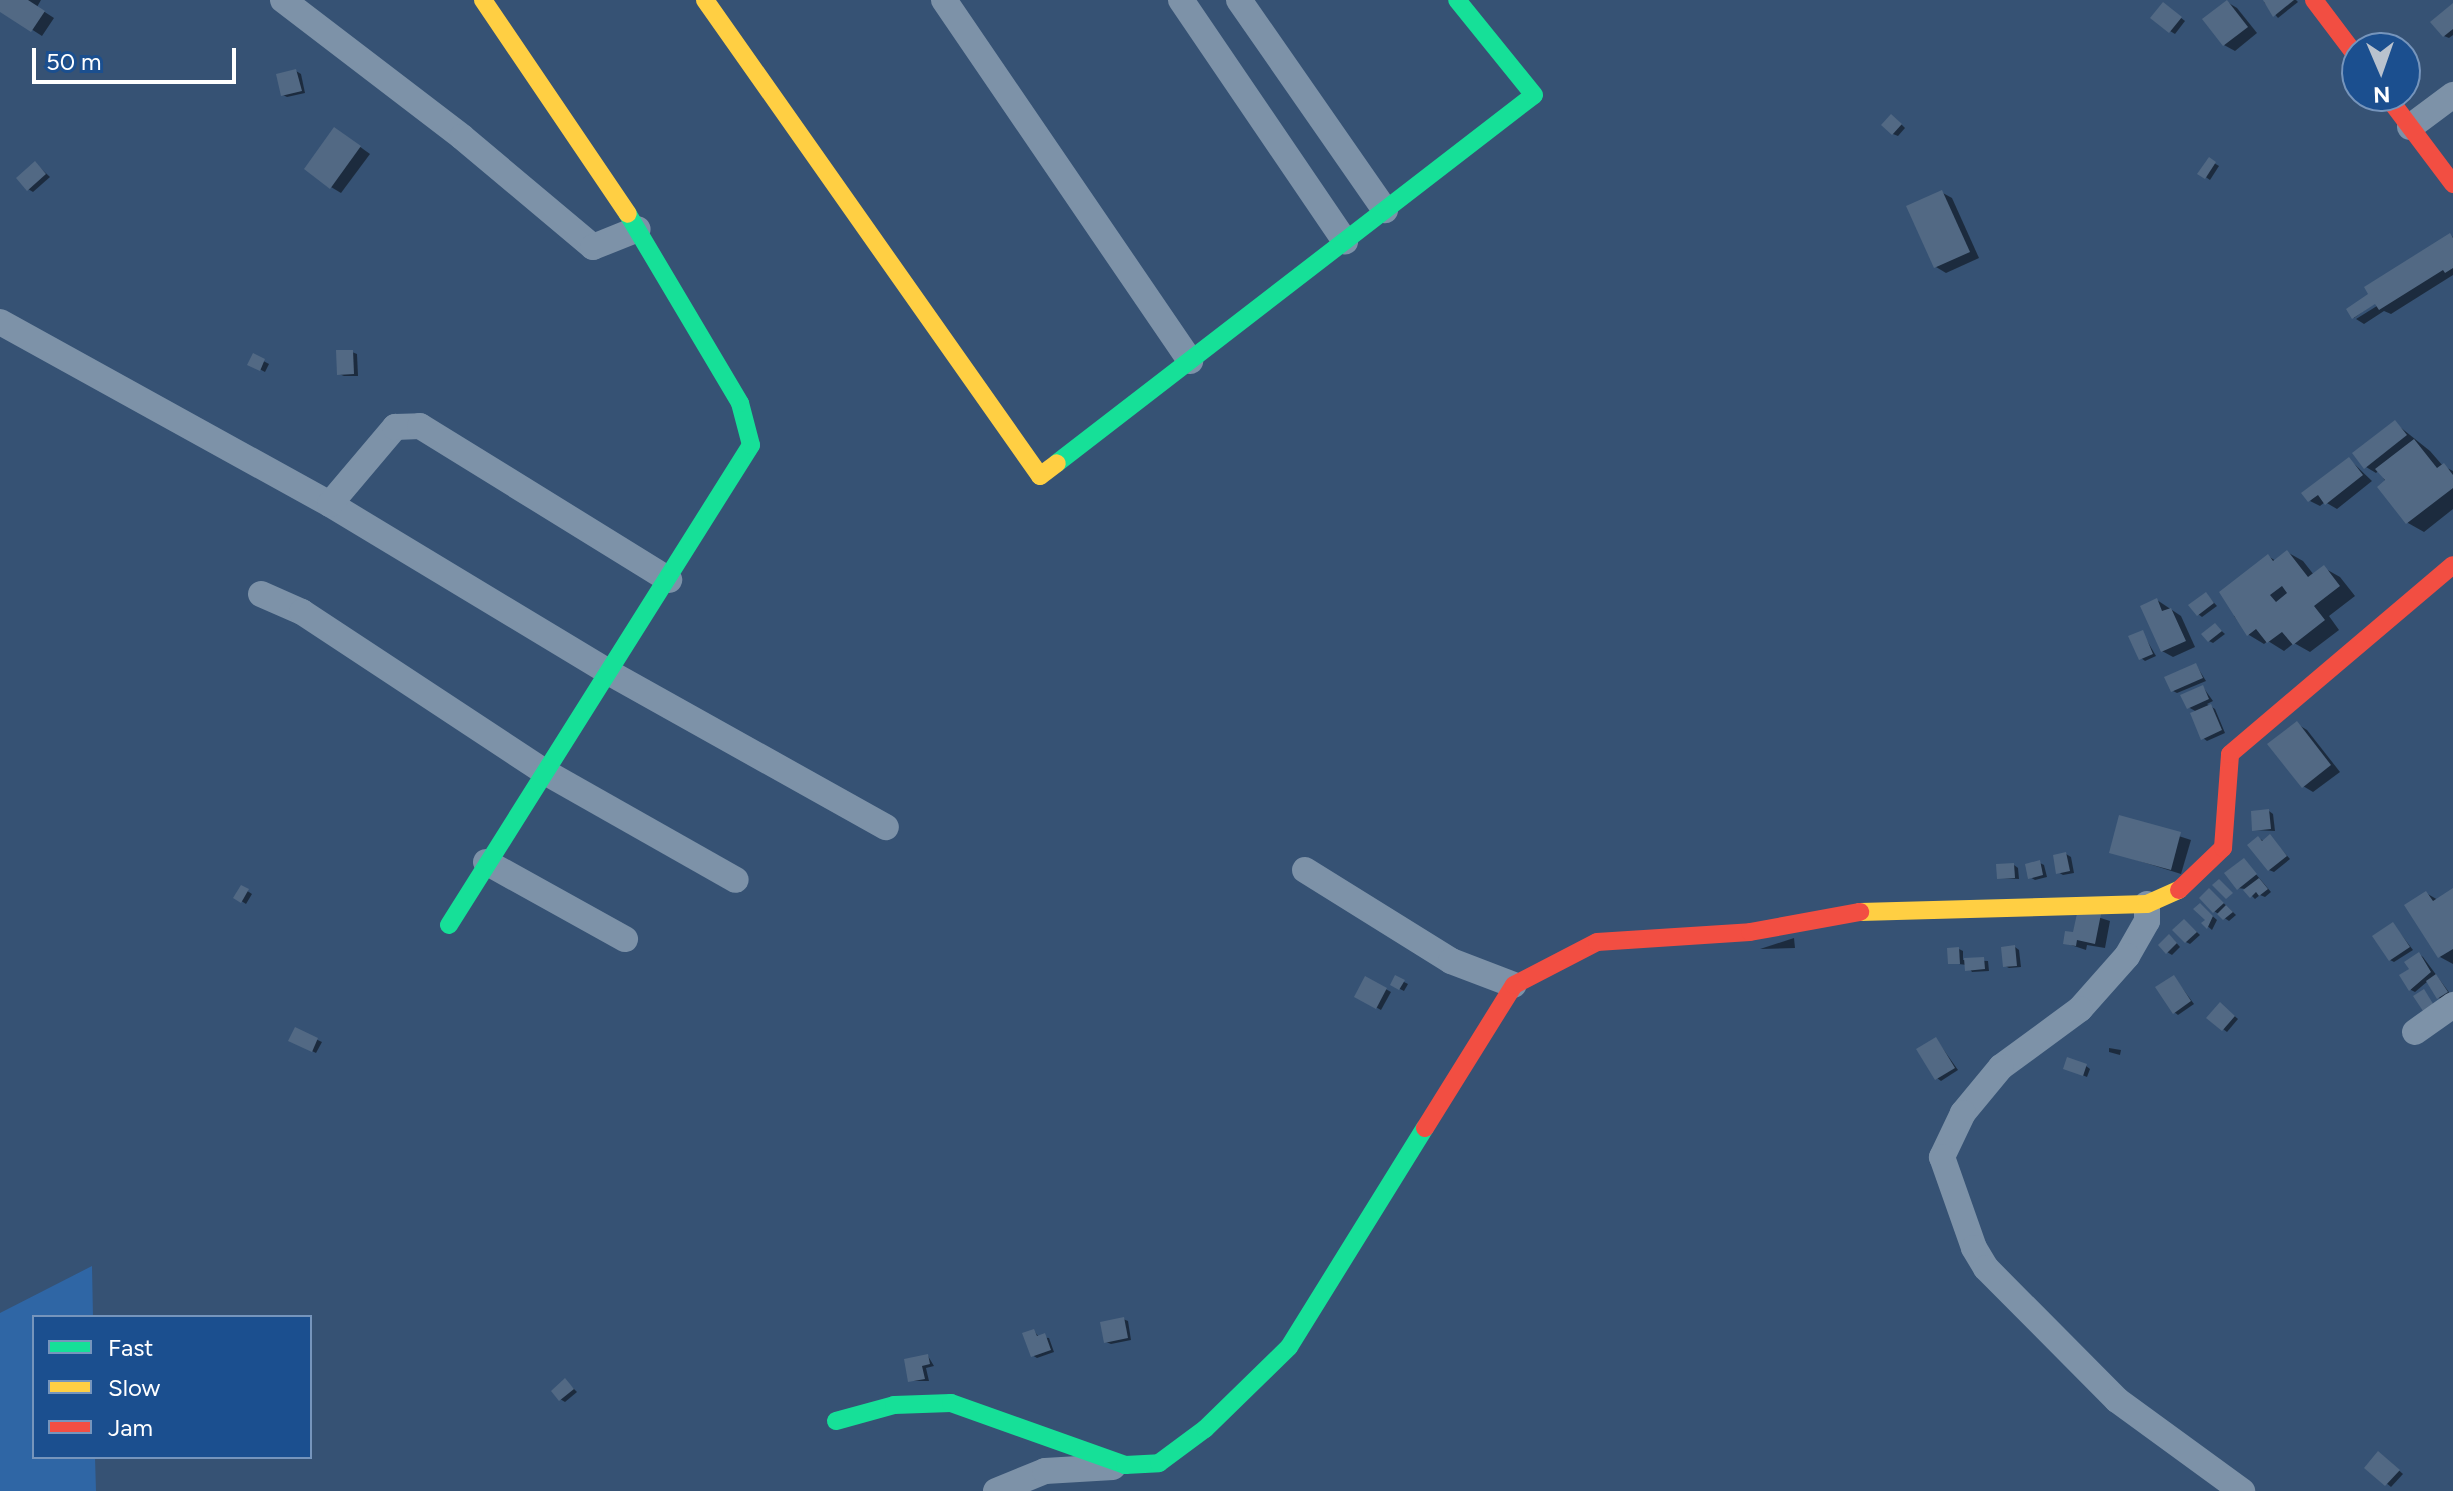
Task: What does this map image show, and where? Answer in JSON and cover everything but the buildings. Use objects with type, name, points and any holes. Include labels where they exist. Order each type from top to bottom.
[{"type":"main road","points":[[449,925],[486,862],[669,580],[751,445],[740,403],[638,229],[483,0]]},
{"type":"main road","points":[[705,0],[1040,476],[1534,95],[1457,0]]},
{"type":"main road","points":[[2314,0],[2341,36]]},
{"type":"main road","points":[[2399,112],[2453,184]]},
{"type":"main road","points":[[836,1421],[894,1405],[951,1403],[1110,1474],[1159,1463],[1205,1429],[1289,1347],[1514,985],[1597,942],[1750,932],[1854,912],[2147,904],[2186,887],[2223,848],[2230,754],[2453,565]]},
{"type":"street","points":[[283,0],[462,137],[593,247],[638,229]]},
{"type":"street","points":[[944,0],[1190,361]]},
{"type":"street","points":[[1181,0],[1345,241]]},
{"type":"street","points":[[1239,0],[1385,210]]},
{"type":"street","points":[[2410,127],[2453,95]]},
{"type":"street","points":[[0,322],[330,504],[610,673],[886,827]]},
{"type":"street","points":[[330,504],[395,427],[420,426],[669,580]]},
{"type":"street","points":[[261,594],[302,612],[545,772],[736,880]]},
{"type":"street","points":[[486,862],[625,939]]},
{"type":"street","points":[[1305,870],[1451,961],[1514,985]]},
{"type":"street","points":[[2147,904],[2147,921],[2127,956],[2080,1009],[2001,1067],[1963,1113],[1942,1157],[1974,1248],[1986,1268],[2117,1400],[2242,1491]]},
{"type":"street","points":[[2415,1032],[2453,1005]]},
{"type":"street","points":[[996,1491],[1045,1471],[1110,1474]]},
{"type":"shaded area","points":[[92,1266],[93,1315],[32,1315],[32,1459],[95,1459],[96,1491],[0,1491],[0,1313]]},
{"type":"traffic: fast","points":[[1057,463],[1534,95],[1457,0]]},
{"type":"traffic: fast","points":[[449,925],[751,445],[740,403],[628,214]]},
{"type":"traffic: fast","points":[[836,1421],[894,1405],[951,1403],[1125,1465],[1159,1463],[1205,1429],[1289,1347],[1425,1128]]},
{"type":"traffic: slow","points":[[483,0],[628,214]]},
{"type":"traffic: slow","points":[[705,0],[1040,476],[1057,463]]},
{"type":"traffic: slow","points":[[1860,912],[2147,904],[2179,890]]},
{"type":"traffic: jam","points":[[2314,0],[2341,36]]},
{"type":"traffic: jam","points":[[2399,112],[2453,184]]},
{"type":"traffic: jam","points":[[2179,890],[2223,848],[2230,754],[2453,565]]},
{"type":"traffic: jam","points":[[1425,1128],[1514,985],[1597,942],[1750,932],[1860,912]]}]
